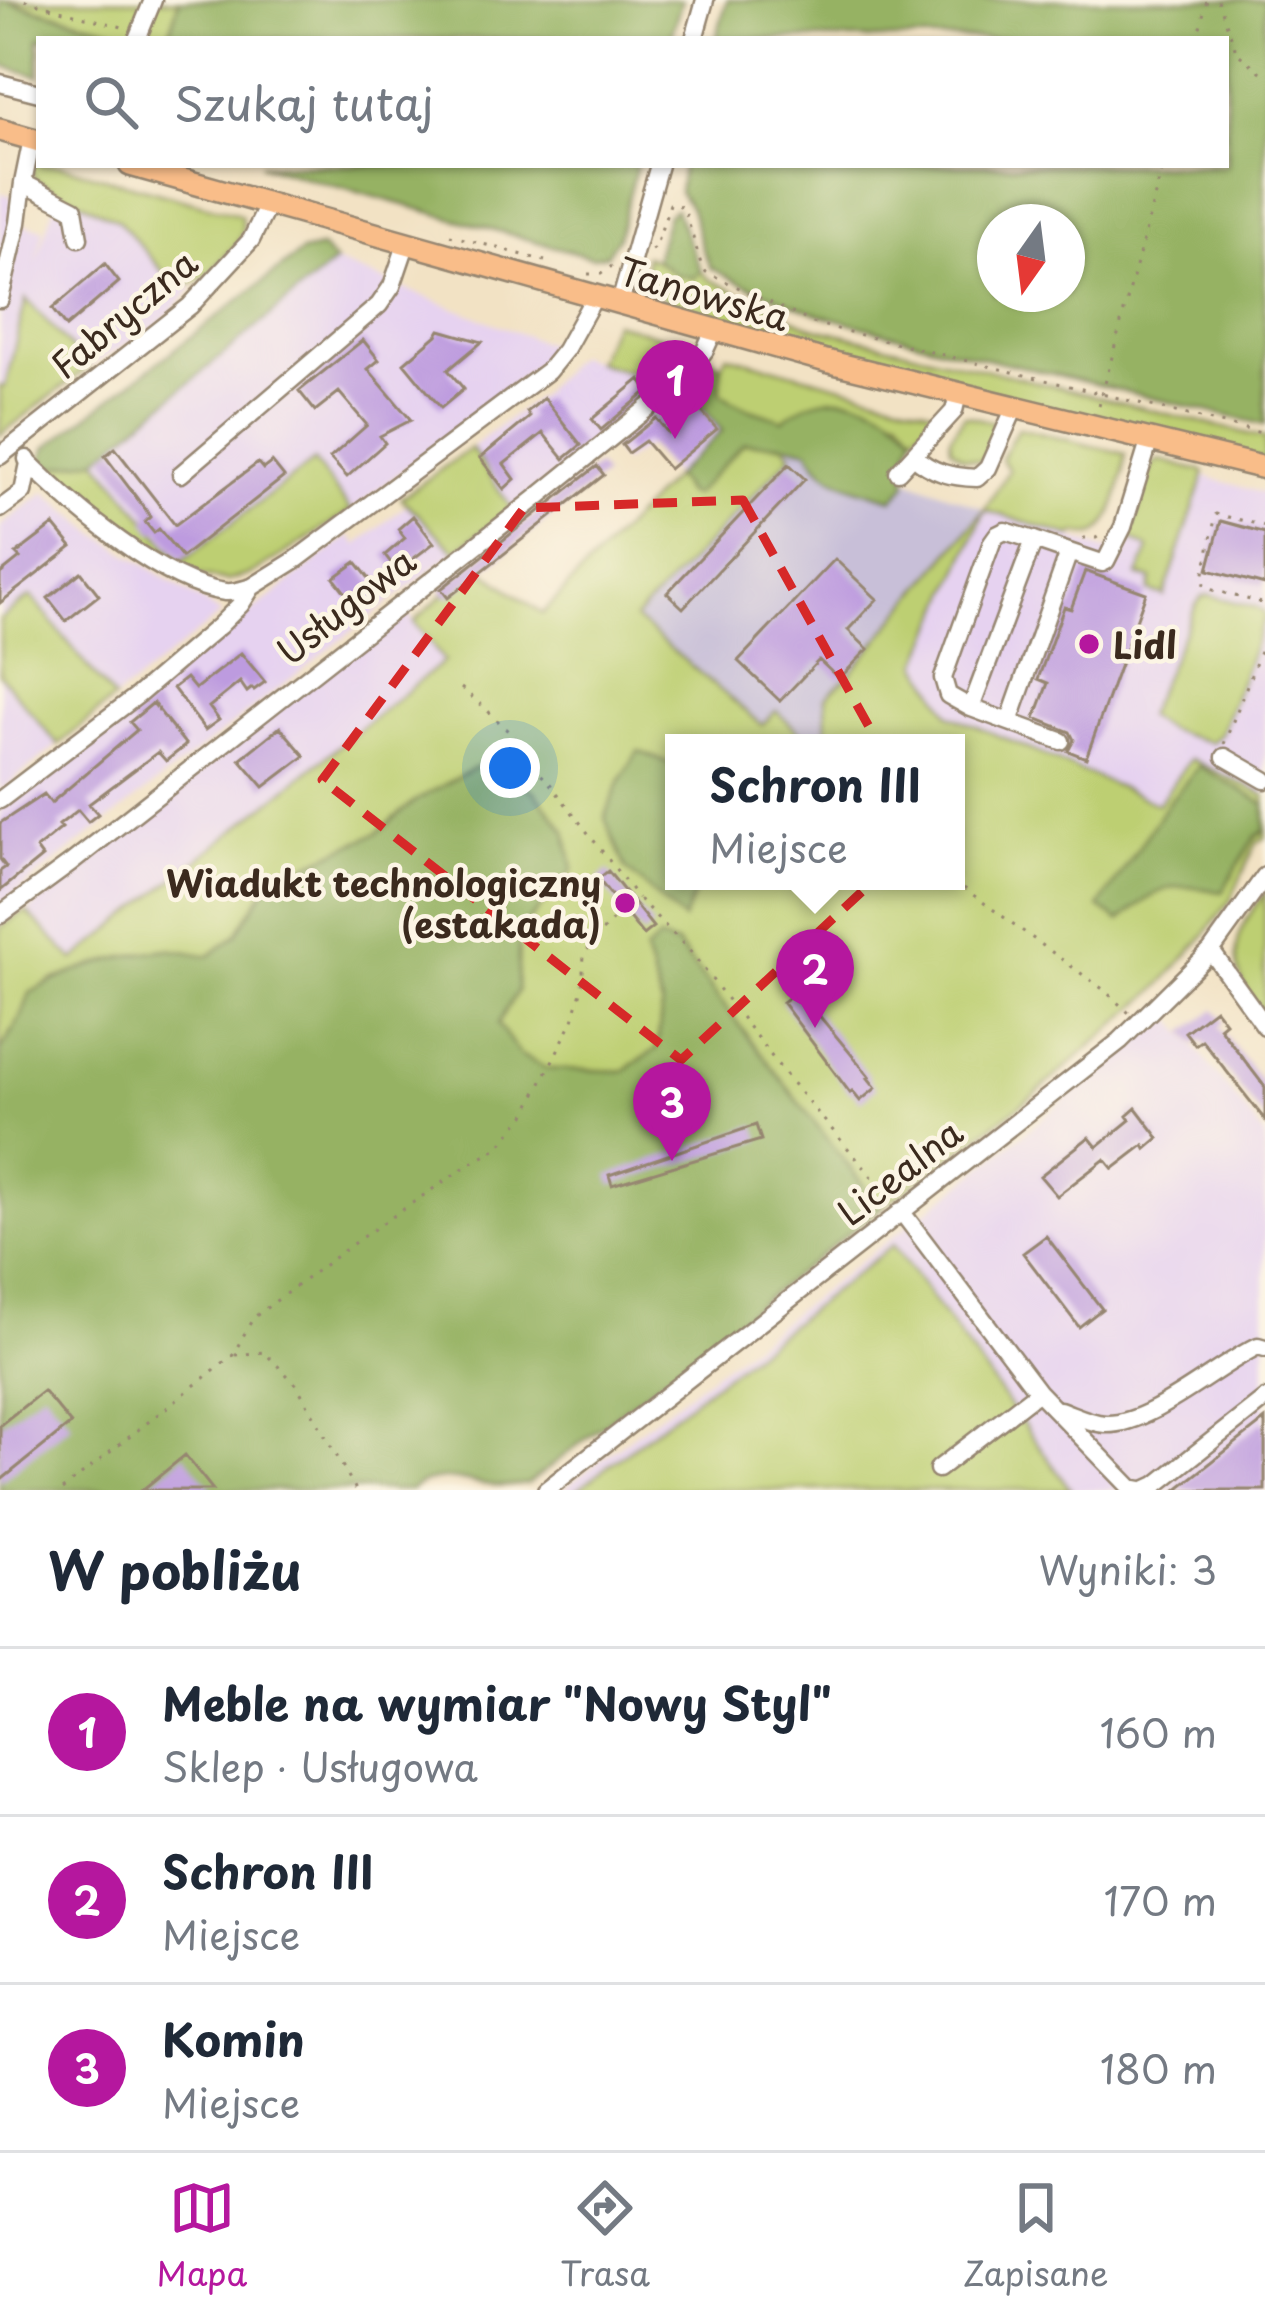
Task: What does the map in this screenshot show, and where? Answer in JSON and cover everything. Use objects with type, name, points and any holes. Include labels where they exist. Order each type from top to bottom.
[{"type":"main road","points":[[0,130],[35,140]]},
{"type":"main road","name":"Tanowska","points":[[141,168],[714,330],[1265,468]]},
{"type":"street","points":[[139,36],[153,0]]},
{"type":"street","points":[[695,36],[705,0]]},
{"type":"street","points":[[0,82],[36,92]]},
{"type":"street","points":[[0,298],[35,140]]},
{"type":"street","points":[[620,303],[658,168]]},
{"type":"street","points":[[23,183],[74,209],[79,238]]},
{"type":"street","name":"Fabryczna","points":[[0,456],[190,306],[251,240],[269,203]]},
{"type":"street","points":[[182,474],[379,305],[392,286],[407,242]]},
{"type":"street","name":"Usługowa","points":[[0,800],[138,695],[219,626],[252,587],[297,559],[548,371],[595,296]]},
{"type":"street","points":[[145,316],[158,332]]},
{"type":"street","name":"Usługowa","points":[[0,915],[660,398],[694,366],[714,330]]},
{"type":"street","points":[[898,472],[954,410],[958,394]]},
{"type":"street","points":[[914,456],[953,477],[976,478],[988,468],[1015,407]]},
{"type":"street","points":[[1061,741],[971,708],[948,694],[943,678],[997,535],[1005,531],[1106,561],[1123,526],[1150,439]]},
{"type":"street","points":[[18,442],[29,463],[57,491],[156,565],[228,593],[252,587]]},
{"type":"street","points":[[0,509],[23,492],[29,463]]},
{"type":"street","points":[[971,708],[1034,540]]},
{"type":"street","points":[[1009,722],[1073,554]]},
{"type":"street","points":[[1226,757],[1265,780]]},
{"type":"street","name":"Licealna","points":[[546,1490],[1120,1041],[1211,951],[1265,876]]},
{"type":"street","points":[[1211,951],[1265,1026]]},
{"type":"street","points":[[901,1211],[1038,1392],[1131,1488],[1156,1485],[1265,1399]]},
{"type":"street","points":[[1053,1408],[1108,1424],[1137,1417],[1244,1352],[1265,1348]]},
{"type":"street","points":[[938,1468],[1038,1392]]},
{"type":"path","points":[[25,0],[50,3],[139,36]]},
{"type":"path","points":[[1198,36],[1208,0]]},
{"type":"path","points":[[1218,0],[1237,53],[1265,75]]},
{"type":"path","points":[[1094,425],[1162,168]]},
{"type":"path","points":[[645,249],[655,248],[666,210],[676,204],[683,208],[706,272],[813,322],[1265,434]]},
{"type":"path","points":[[1265,526],[1216,514],[1203,578],[1209,589],[1265,604]]},
{"type":"path","points":[[1073,554],[1082,538],[1096,538],[1108,530]]},
{"type":"path","points":[[1226,757],[1222,747],[1265,639]]},
{"type":"path","points":[[460,688],[527,749],[534,768],[640,900],[690,951],[789,1079],[901,1211]]},
{"type":"path","points":[[965,889],[1104,990],[1139,1022]]},
{"type":"path","points":[[62,1490],[233,1355],[253,1318],[498,1148],[525,1115],[572,1020],[582,988],[584,955],[610,923],[640,900]]},
{"type":"path","points":[[233,1355],[264,1352],[296,1384],[356,1490]]},
{"type":"highlighted area","points":[[743,500],[927,831],[681,1060],[322,780],[524,508]]},
{"type":"shaded area","points":[[60,190],[127,219],[192,289],[159,324],[89,367],[26,300],[5,387],[0,386],[0,193],[12,196],[10,221],[44,229],[35,265]]},
{"type":"shaded area","points":[[335,262],[557,348],[351,511],[314,461],[181,562],[97,459]]},
{"type":"shaded area","points":[[575,356],[641,375],[653,391],[512,509],[471,448],[540,395]]},
{"type":"shaded area","points":[[682,384],[722,430],[674,476],[649,445],[623,462],[609,444]]},
{"type":"shaded area","points":[[798,436],[985,509],[827,697],[827,734],[801,734],[777,711],[760,727],[635,619]]},
{"type":"shaded area","points":[[1204,476],[1265,494],[1265,795],[1190,759],[1158,804],[950,715],[919,664],[985,509],[1124,556],[1131,539],[1177,555]]},
{"type":"shaded area","points":[[45,492],[97,534],[221,614],[0,791],[0,527]]},
{"type":"shaded area","points":[[409,503],[455,551],[0,905],[0,810],[349,536],[357,545]]},
{"type":"shaded area","points":[[404,609],[445,661],[74,960],[27,912]]},
{"type":"shaded area","points":[[1170,1015],[1265,1136],[1265,1490],[562,1490],[958,1187]]},
{"type":"green space","points":[[0,0],[112,29],[110,36],[36,36],[36,75],[0,65]]},
{"type":"green space","points":[[6,0],[179,0],[169,36],[136,36]]},
{"type":"green space","points":[[179,0],[682,0],[671,36],[169,36]]},
{"type":"green space","points":[[727,0],[1265,0],[1265,425],[818,314],[711,268],[691,208],[679,192],[682,168],[1229,168],[1229,36],[717,36]]},
{"type":"green space","points":[[35,158],[36,168],[70,168],[236,214],[241,216],[243,230],[206,277],[190,284],[172,282],[118,220],[36,180],[32,172]]},
{"type":"green space","points":[[271,168],[636,168],[618,237],[606,255],[592,257]]},
{"type":"green space","points":[[675,209],[701,271],[694,278],[675,274],[655,259],[668,214]]},
{"type":"green space","points":[[321,248],[335,262],[97,459],[50,468],[42,458],[46,448],[302,252]]},
{"type":"green space","points":[[645,256],[686,275],[694,277],[701,271],[812,327],[1265,438],[1265,460],[881,368],[676,308],[653,287]]},
{"type":"green space","points":[[26,299],[89,367],[0,435],[0,386],[5,387]]},
{"type":"green space","points":[[614,322],[692,346],[690,354],[653,391],[641,375],[596,362]]},
{"type":"green space","points":[[727,355],[940,412],[914,434],[899,416],[783,421],[741,409],[720,393],[721,365]]},
{"type":"green space","points":[[710,358],[721,365],[720,393],[783,420],[799,409],[834,398],[885,410],[914,434],[904,466],[907,484],[893,499],[833,477],[809,450],[744,443],[694,495],[687,494],[674,476],[722,431],[682,384]]},
{"type":"green space","points":[[965,415],[1001,424],[981,461],[962,457],[951,448],[950,437]]},
{"type":"green space","points":[[1018,428],[1125,454],[1113,510],[1093,535],[1076,533],[1072,537],[985,510],[919,663],[950,715],[1158,804],[1190,759],[1265,795],[1265,838],[1257,842],[1230,901],[1157,989],[1033,1096],[881,1208],[677,945],[645,952],[662,1005],[657,1049],[623,1071],[547,1069],[520,1055],[497,1024],[517,991],[519,932],[415,801],[377,833],[270,881],[237,934],[210,956],[166,949],[54,979],[31,993],[0,1052],[0,928],[27,912],[74,960],[444,661],[414,622],[445,593],[483,570],[542,614],[674,476],[687,494],[744,443],[783,443],[792,455],[635,619],[762,725],[776,711],[801,734],[665,734],[665,890],[965,890],[965,734],[827,734],[826,697],[985,509],[1009,470],[1001,459]]},
{"type":"green space","points":[[471,448],[512,509],[455,551],[401,498]]},
{"type":"green space","points":[[97,459],[181,562],[314,461],[351,511],[252,574],[227,581],[176,570],[106,522],[56,481],[50,468]]},
{"type":"green space","points":[[1159,460],[1204,472],[1164,596],[1149,591],[1152,579],[1138,576],[1149,549],[1131,539],[1152,465]]},
{"type":"green space","points":[[1209,595],[1258,608],[1265,617],[1220,735],[1211,742],[1168,730],[1146,716],[1196,605]]},
{"type":"green space","points":[[31,596],[114,699],[58,745],[0,675],[0,619]]},
{"type":"green space","points":[[638,751],[665,762],[665,890],[696,890],[683,920],[626,869],[605,818]]},
{"type":"green space","points":[[485,762],[535,792],[566,831],[573,870],[519,932],[517,991],[498,1024],[520,1055],[547,1069],[623,1071],[657,1049],[662,1005],[645,952],[659,939],[677,945],[881,1208],[528,1484],[441,1479],[410,1490],[0,1490],[0,1052],[30,993],[77,971],[144,953],[173,950],[210,956],[237,934],[270,881],[377,833],[415,801]]},
{"type":"green space","points":[[1199,766],[1265,804],[1265,830],[1255,837],[1222,892],[1175,887],[1119,921],[1099,907],[1168,803]]},
{"type":"green space","points":[[1265,892],[1265,1016],[1243,983],[1236,954],[1244,925]]},
{"type":"green space","points":[[893,1245],[1071,1490],[577,1490]]},
{"type":"building","points":[[105,264],[119,282],[66,327],[52,309]]},
{"type":"building","points":[[440,330],[482,342],[448,370],[464,389],[441,408],[404,363]]},
{"type":"building","points":[[363,340],[379,360],[368,369],[411,420],[380,436],[385,443],[347,477],[330,458],[367,425],[339,392],[315,411],[299,391]]},
{"type":"building","points":[[640,379],[649,390],[601,430],[592,419]]},
{"type":"building","points":[[544,398],[581,445],[564,459],[543,433],[504,464],[515,479],[504,489],[480,458],[530,417],[527,412]]},
{"type":"building","points":[[699,408],[717,429],[669,469],[645,441],[628,453],[622,445],[656,418],[668,433]]},
{"type":"building","points":[[115,448],[175,525],[258,463],[263,469],[272,462],[284,477],[182,557],[159,529],[154,533],[145,522],[150,517],[146,510],[105,456]]},
{"type":"building","points":[[789,464],[805,479],[683,608],[667,593]]},
{"type":"building","points":[[597,466],[604,475],[448,598],[441,589]]},
{"type":"building","points":[[413,516],[434,543],[397,571],[385,555],[405,538],[398,529]]},
{"type":"building","points":[[1221,521],[1265,533],[1265,585],[1208,570]]},
{"type":"building","points":[[54,525],[72,547],[0,603],[0,574],[20,558],[16,554]]},
{"type":"building","points":[[835,559],[877,599],[848,630],[868,649],[839,679],[819,660],[780,701],[738,661]]},
{"type":"building","points":[[356,562],[380,592],[358,609],[334,578]]},
{"type":"building","name":"Lidl","points":[[1085,571],[1146,593],[1086,758],[1068,751],[1074,740],[1070,732],[1035,718],[1048,683],[1038,679],[1064,607],[1071,609]]},
{"type":"building","points":[[81,572],[99,595],[66,621],[48,598]]},
{"type":"building","points":[[241,653],[265,682],[247,692],[240,682],[209,707],[219,720],[205,730],[173,688],[186,678],[195,689]]},
{"type":"building","points":[[153,703],[186,745],[166,761],[158,752],[89,804],[98,814],[88,822],[78,810],[36,849],[42,857],[0,891],[0,871],[6,867],[0,859],[0,823],[44,794],[51,803],[137,730],[130,722]]},
{"type":"building","points":[[280,727],[305,756],[264,787],[240,759]]},
{"type":"building","name":"Wiadukt technologiczny (estakada)","points":[[608,871],[653,927],[643,935],[598,879]]},
{"type":"building","points":[[798,990],[870,1077],[876,1088],[860,1101],[782,1002]]},
{"type":"building","points":[[1215,1009],[1225,1022],[1219,1027],[1265,1087],[1265,1120],[1202,1040],[1195,1045],[1185,1032]]},
{"type":"building","points":[[1136,1108],[1159,1138],[1113,1169],[1105,1159],[1057,1196],[1040,1176],[1089,1137],[1097,1147],[1130,1120],[1127,1116]]},
{"type":"building","points":[[756,1125],[761,1140],[612,1185],[609,1175]]},
{"type":"building","points":[[1046,1236],[1102,1309],[1079,1327],[1023,1253]]},
{"type":"building","points":[[43,1391],[71,1424],[0,1481],[0,1425]]},
{"type":"building","points":[[1265,1420],[1265,1490],[1176,1490]]},
{"type":"building","points":[[185,1455],[213,1490],[142,1490]]},
{"type":"place","name":"Meble na wymiar \"Nowy Styl\"","points":[[675,439]]},
{"type":"place","name":"Lidl","points":[[1089,644]]},
{"type":"place","name":"Wiadukt technologiczny (estakada)","points":[[625,903]]},
{"type":"place","name":"Schron III","points":[[815,1028]]},
{"type":"place","name":"Komin","points":[[672,1161]]}]
